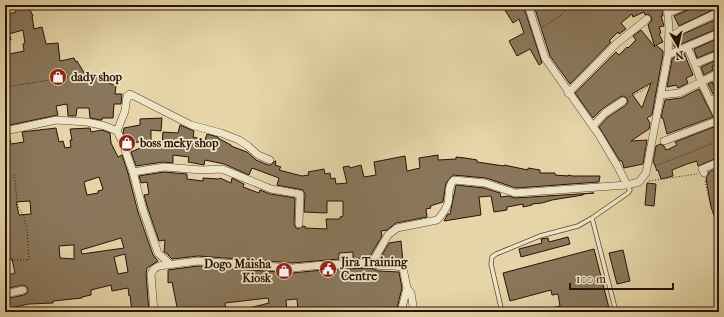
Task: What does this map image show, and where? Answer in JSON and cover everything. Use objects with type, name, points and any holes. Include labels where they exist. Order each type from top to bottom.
[{"type":"street","points":[[528,5],[545,58],[568,93],[593,126],[627,185]]},
{"type":"street","points":[[372,263],[388,235],[397,228],[437,220],[449,201],[450,186],[454,180],[485,183],[515,193],[627,185],[639,182],[647,170],[664,83],[669,38],[667,5]]},
{"type":"street","points":[[668,13],[688,5]]},
{"type":"street","points":[[669,38],[681,30],[719,12]]},
{"type":"street","points":[[568,93],[630,31],[647,19]]},
{"type":"street","points":[[668,55],[719,33]]},
{"type":"street","points":[[664,141],[719,119],[701,82],[687,47]]},
{"type":"street","points":[[695,64],[719,54]]},
{"type":"street","points":[[661,95],[679,93],[716,74],[719,87]]},
{"type":"street","points":[[117,131],[125,111],[127,96],[130,94],[191,125],[221,133],[239,140],[258,155],[270,160]]},
{"type":"street","points":[[710,101],[719,97]]},
{"type":"street","points":[[593,126],[605,113],[623,101]]},
{"type":"street","points":[[5,131],[56,120],[87,122],[105,126],[117,131],[133,172],[143,210],[158,253],[170,264]]},
{"type":"street","points":[[704,173],[702,169],[719,162]]},
{"type":"street","points":[[133,172],[164,167],[202,170],[222,169],[271,188],[300,194],[300,224]]},
{"type":"street","points":[[154,312],[151,274],[154,269],[159,266],[198,261],[292,268],[372,263],[376,266],[402,267],[407,288],[401,312]]},
{"type":"street","points":[[407,288],[411,293],[414,312]]},
{"type":"street","points":[[5,294],[22,290]]},
{"type":"lane","points":[[502,312],[491,264],[492,257],[540,236],[578,226],[628,193],[630,190],[627,185]]},
{"type":"lane","points":[[592,218],[616,312]]},
{"type":"path","points":[[535,30],[549,24],[571,5]]},
{"type":"path","points":[[5,87],[75,76]]},
{"type":"path","points":[[623,101],[643,90],[655,81],[664,83]]},
{"type":"path","points":[[647,170],[719,141]]},
{"type":"path","points":[[639,182],[704,173],[710,204],[719,202]]},
{"type":"path","points":[[5,260],[29,260],[27,229],[18,207],[14,174]]},
{"type":"building","points":[[13,5],[28,5],[33,16],[34,29],[42,27],[46,44],[58,43],[60,61],[74,58],[88,79],[90,74],[105,79],[105,81],[109,81],[110,84],[116,85],[115,94],[122,94],[121,104],[114,104],[113,118],[102,118],[102,120],[100,120],[90,118],[89,108],[77,108],[76,116],[68,116],[67,104],[56,106],[58,115],[5,126],[5,55],[24,51],[23,44],[25,43],[23,30],[9,34],[11,40],[5,42],[5,15],[16,12]]},
{"type":"building","points":[[506,5],[523,5],[542,63],[539,65],[530,49],[517,56],[509,41],[524,33],[519,19],[513,23],[503,7]]},
{"type":"building","points":[[542,5],[661,5],[663,16],[661,16],[664,26],[659,27],[661,33],[659,34],[663,42],[656,45],[663,51],[663,54],[652,115],[647,118],[650,123],[649,129],[631,141],[647,140],[643,164],[624,168],[622,161],[620,161],[599,127],[608,117],[626,105],[628,101],[627,98],[623,96],[620,97],[602,109],[593,118],[575,93],[616,52],[619,55],[627,47],[628,48],[636,40],[633,36],[641,30],[655,47],[648,25],[652,20],[651,16],[648,14],[645,15],[644,12],[633,17],[632,14],[621,23],[626,29],[619,34],[618,32],[609,41],[611,42],[570,84],[550,56],[535,9],[543,7]],"holes":[[[651,83],[642,108],[632,94]]]},
{"type":"building","points":[[693,5],[719,5],[719,7],[679,26],[674,16],[690,9]]},
{"type":"building","points":[[719,18],[719,22],[717,23],[719,28],[674,47],[674,41],[683,36],[683,34]]},
{"type":"building","points":[[719,38],[719,49],[697,58],[694,49]]},
{"type":"building","points":[[684,53],[693,75],[686,78],[688,83],[678,88],[676,85],[667,87],[672,59]]},
{"type":"building","points":[[719,59],[719,63],[712,66],[713,70],[704,75],[701,67]]},
{"type":"building","points":[[712,82],[715,89],[719,92],[713,94],[708,84]]},
{"type":"building","points":[[699,89],[713,117],[667,134],[663,118],[661,118],[665,100],[681,98]]},
{"type":"building","points":[[162,118],[161,131],[151,130],[151,141],[128,143],[123,133],[124,128],[140,125],[140,119]]},
{"type":"building","points":[[180,125],[194,131],[193,137],[205,140],[207,134],[218,137],[231,146],[247,152],[256,160],[268,165],[271,165],[276,161],[275,165],[281,167],[279,170],[302,176],[309,175],[308,172],[324,169],[325,174],[330,173],[331,179],[335,178],[336,184],[347,183],[343,167],[349,166],[350,168],[361,165],[364,177],[376,175],[374,162],[405,156],[407,171],[420,168],[419,158],[438,155],[438,160],[456,159],[456,157],[528,170],[528,168],[540,170],[540,173],[555,173],[555,175],[600,176],[599,182],[516,188],[486,178],[453,175],[446,183],[443,202],[430,206],[431,208],[426,209],[427,217],[396,223],[387,230],[381,231],[382,236],[369,258],[353,259],[353,252],[339,253],[339,259],[292,263],[198,256],[172,259],[164,252],[165,240],[159,241],[144,195],[149,194],[147,182],[141,183],[139,176],[164,172],[187,174],[187,179],[203,181],[203,178],[220,178],[231,183],[232,178],[244,184],[243,187],[259,193],[260,190],[270,194],[295,198],[294,224],[298,229],[303,226],[306,227],[305,228],[327,229],[326,219],[340,219],[340,217],[343,216],[343,201],[327,201],[327,213],[304,212],[305,194],[303,190],[277,185],[279,178],[252,168],[249,175],[224,164],[205,160],[204,165],[188,162],[189,157],[173,155],[173,163],[163,162],[136,166],[131,152],[152,143],[162,143],[163,132],[178,133]]},
{"type":"building","points":[[719,125],[719,157],[698,166],[697,161],[687,164],[672,170],[673,176],[661,179],[658,170],[657,171],[653,163],[656,146],[660,144],[664,146],[666,150],[669,150],[677,145],[675,142]]},
{"type":"building","points":[[56,128],[59,142],[63,141],[65,148],[71,147],[70,140],[72,140],[70,129],[90,128],[91,132],[102,130],[110,133],[111,143],[118,157],[122,155],[138,212],[153,255],[158,261],[147,268],[146,274],[149,312],[132,312],[128,288],[112,291],[111,285],[91,290],[91,295],[82,298],[53,301],[53,303],[29,304],[5,309],[5,299],[24,295],[28,292],[26,286],[22,285],[5,289],[5,276],[15,273],[12,259],[5,258],[5,136],[9,135],[11,144],[24,142],[22,132]],"holes":[[[99,177],[103,189],[98,191],[98,193],[87,195],[84,182]],[[30,201],[31,214],[19,215],[16,202]],[[121,238],[124,248],[82,254],[81,250]],[[74,245],[74,259],[60,258],[59,246]],[[125,254],[128,272],[118,274],[114,257]]]},
{"type":"building","points":[[719,167],[718,227],[711,207],[706,178],[709,172]]},
{"type":"building","points":[[647,183],[656,184],[654,206],[645,205]]},
{"type":"building","points":[[456,185],[484,188],[500,193],[501,197],[508,196],[515,198],[594,193],[552,200],[523,207],[523,204],[507,207],[507,210],[494,212],[491,196],[479,197],[481,215],[444,221],[448,214],[450,214]]},
{"type":"building","points":[[568,237],[570,244],[521,257],[519,249],[542,243],[541,239],[548,238],[549,242]]},
{"type":"building","points":[[401,241],[403,262],[379,260],[389,243]]},
{"type":"building","points":[[594,249],[610,312],[543,312],[543,310],[560,306],[558,294],[552,295],[551,290],[510,301],[503,273]]},
{"type":"building","points":[[623,250],[630,281],[617,284],[609,253]]},
{"type":"building","points":[[198,266],[292,273],[371,268],[379,271],[399,272],[402,288],[396,312],[298,312],[297,299],[286,300],[287,312],[241,312],[241,310],[269,303],[268,298],[225,303],[226,312],[178,312],[172,282],[168,283],[168,270]]},
{"type":"place","name":"dady shop","points":[[58,77]]},
{"type":"place","name":"boss meky shop","points":[[127,143]]},
{"type":"place","name":"Jira Training Centre","points":[[328,269]]},
{"type":"place","name":"Dogo Maisha Kiosk","points":[[284,271]]}]
